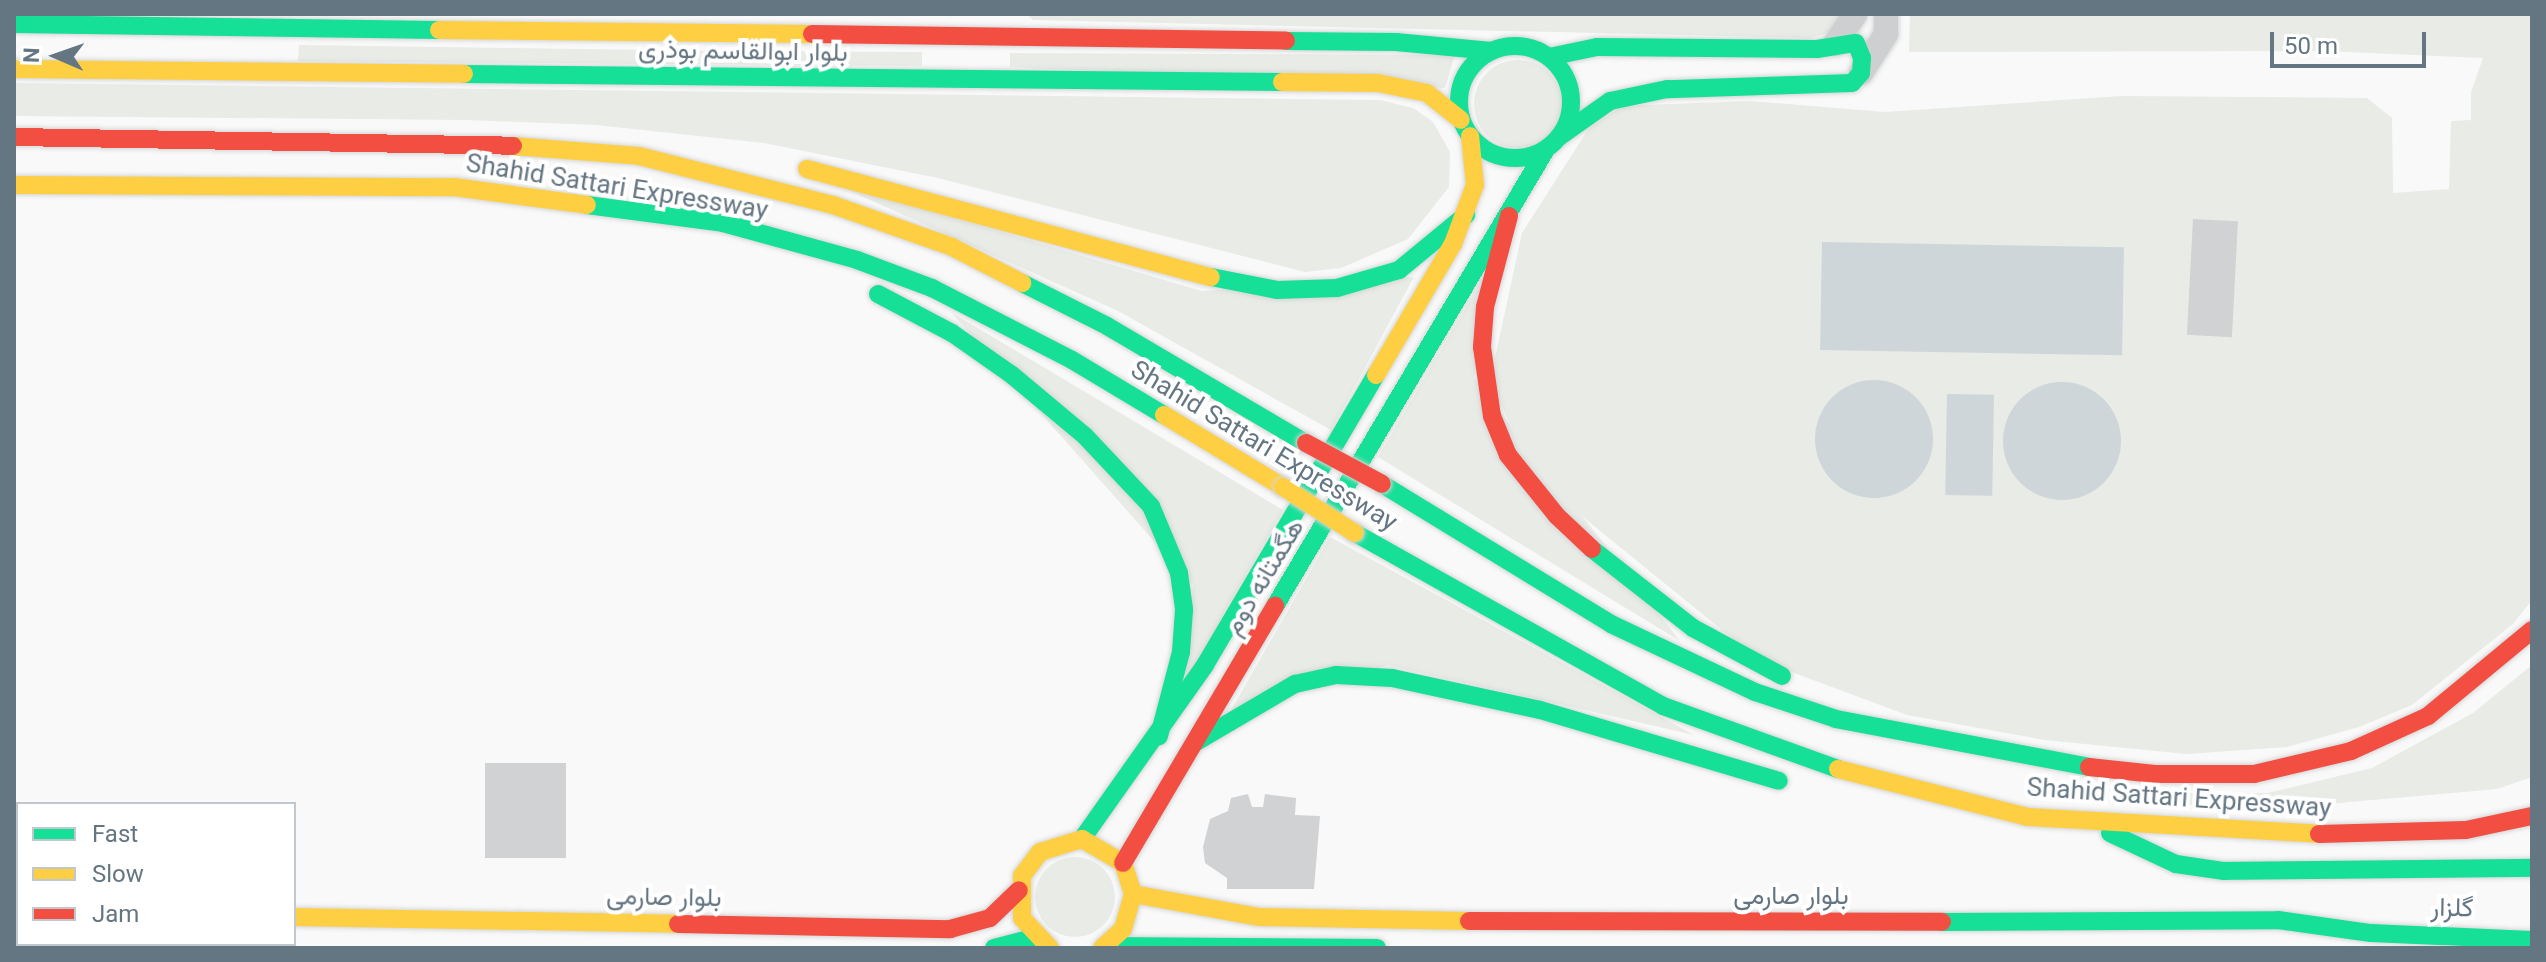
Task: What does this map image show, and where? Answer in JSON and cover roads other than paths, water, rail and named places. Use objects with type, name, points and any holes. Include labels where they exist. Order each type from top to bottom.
[{"type":"main road","points":[[268,72],[269,22]]},
{"type":"main road","name":"بلوار ابوالقاسم بوذری","points":[[14,69],[231,42],[269,22],[1396,42],[1492,51]]},
{"type":"main road","name":"بلوار ابوالقاسم بوذری","points":[[14,24],[231,42],[268,72],[1378,83],[1427,93],[1466,128]]},
{"type":"main road","points":[[1549,57],[1597,47],[1817,49],[1856,43],[1861,73],[1852,83],[1638,94],[1600,105],[1545,151],[1504,157],[1482,148],[1466,128],[1461,86],[1468,71],[1492,51],[1522,46],[1549,57],[1562,70],[1571,104],[1559,137]]},
{"type":"main road","name":"هگمتانه دوم","points":[[1082,839],[1159,736],[1466,215],[1475,185],[1466,128]]},
{"type":"main road","name":"Shahid Sattari Expressway","points":[[14,137],[452,141],[639,156],[833,205],[952,247],[1107,326],[1382,484],[1611,624],[1705,671],[1836,719],[2018,758],[2155,774],[2254,774],[2351,751],[2428,716],[2532,630]]},
{"type":"main road","name":"هگمتانه دوم","points":[[1123,863],[1545,151]]},
{"type":"main road","points":[[639,156],[740,161]]},
{"type":"main road","points":[[782,164],[1173,269],[1277,290],[1337,288],[1399,270],[1466,215]]},
{"type":"main road","name":"Shahid Sattari Expressway","points":[[14,185],[454,187],[723,223],[857,260],[971,306],[1072,360],[1355,533],[1554,648],[1663,706],[1739,739],[2028,817],[2301,834],[2466,830],[2532,816]]},
{"type":"main road","points":[[1509,216],[1485,307],[1482,347],[1492,416],[1508,455],[1557,516],[1627,581],[1693,628],[1795,681]]},
{"type":"main road","points":[[723,223],[952,333],[1012,375],[1085,436],[1151,506],[1179,573],[1184,610],[1181,652],[1159,736]]},
{"type":"main road","points":[[1196,742],[1295,684],[1336,675],[1392,678],[1540,710],[1794,785]]},
{"type":"main road","points":[[1838,697],[2018,758]]},
{"type":"main road","points":[[1921,810],[2028,817]]},
{"type":"main road","points":[[2091,822],[2176,864],[2224,871],[2532,868]]},
{"type":"main road","name":"بلوار صارمی","points":[[296,917],[950,929],[990,918],[1019,890],[1040,852],[1067,839],[1082,839]]},
{"type":"main road","points":[[1082,839],[1105,848],[1123,863],[1133,894],[1123,929],[1104,947]]},
{"type":"main road","points":[[1019,890],[1022,918],[1043,943]]},
{"type":"main road","name":"بلوار صارمی","points":[[1133,894],[1258,917],[1660,923],[2278,920],[2371,933]]},
{"type":"main road","points":[[1659,948],[1660,923]]},
{"type":"main road","points":[[2309,945],[2371,933]]},
{"type":"main road","name":"گلزار","points":[[2371,933],[2532,940]]},
{"type":"main road","points":[[994,948],[1043,943]]},
{"type":"main road","points":[[1104,947],[1377,948]]},
{"type":"street","points":[[1835,44],[1855,14]]},
{"type":"street","points":[[1861,73],[1886,34],[1886,14]]}]
